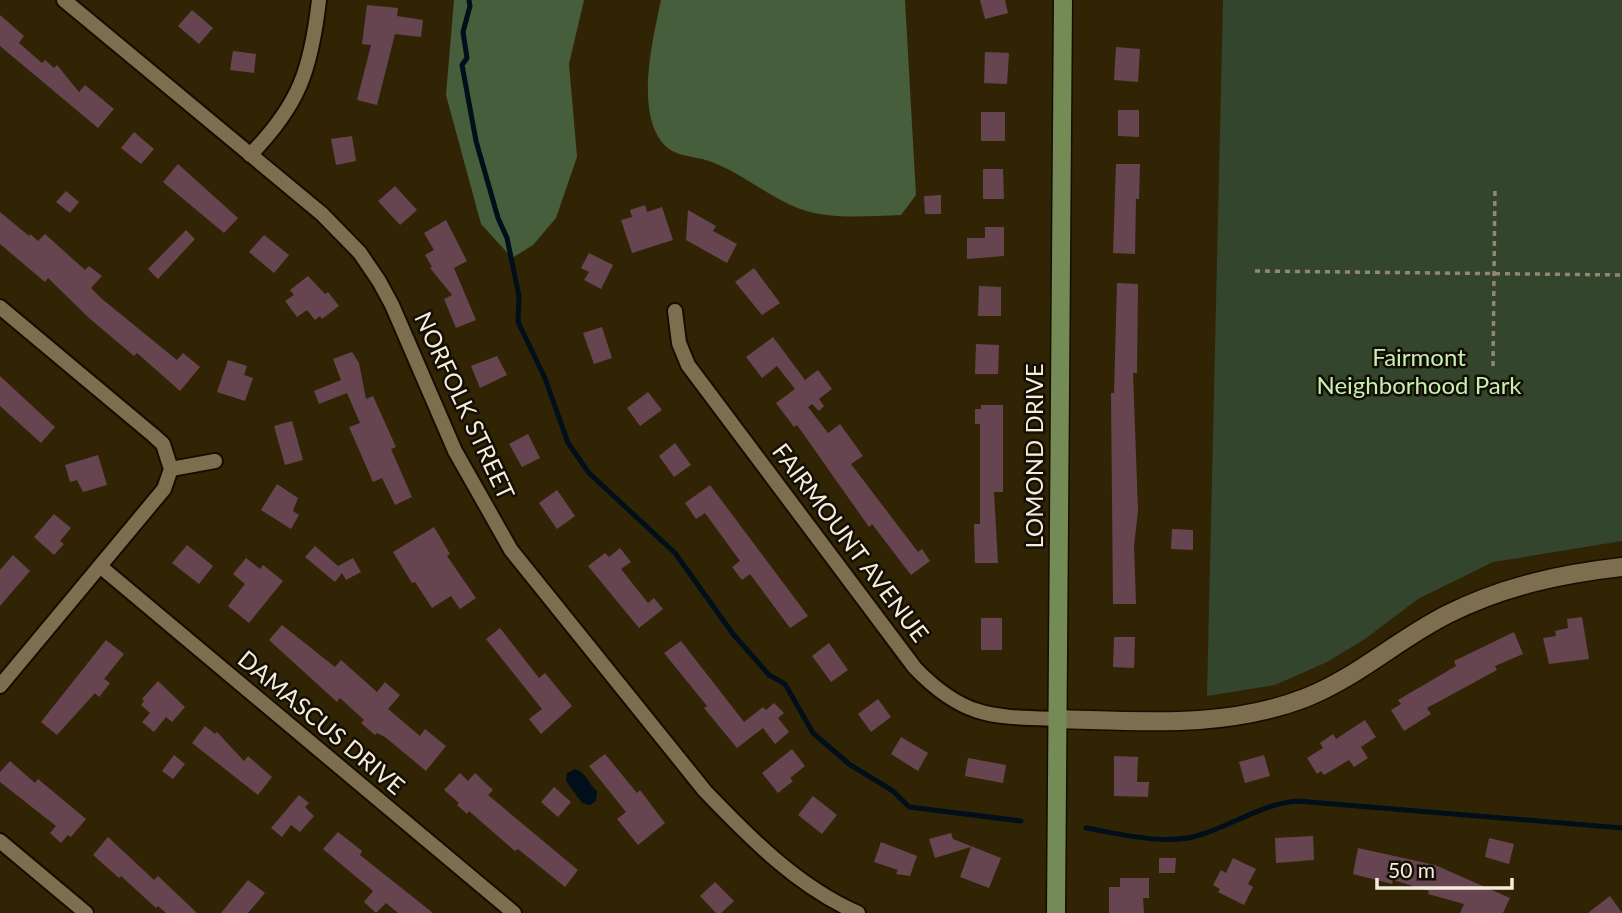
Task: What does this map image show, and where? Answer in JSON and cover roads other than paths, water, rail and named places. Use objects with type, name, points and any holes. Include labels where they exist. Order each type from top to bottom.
[{"type":"main road","name":"LOMOND DRIVE","points":[[1056,913],[1063,0]]},
{"type":"street","name":"NORFOLK STREET","points":[[64,0],[342,233],[379,281],[392,304],[455,451],[485,507],[528,571],[705,791],[740,828],[795,875],[834,903],[858,913]]},
{"type":"street","points":[[250,155],[276,129],[300,90],[319,0]]},
{"type":"street","points":[[0,307],[163,444],[171,469],[164,489],[101,567],[5,669],[0,686]]},
{"type":"street","name":"FAIRMOUNT AVENUE","points":[[675,311],[679,343],[688,365],[915,668],[956,702],[985,715],[1057,719]]},
{"type":"street","points":[[171,469],[215,461]]},
{"type":"street","name":"DAMASCUS DRIVE","points":[[101,567],[514,913]]},
{"type":"street","points":[[1057,719],[1190,722],[1268,710],[1346,679],[1419,631],[1488,596],[1563,574],[1622,567]]},
{"type":"street","points":[[0,841],[86,913]]},
{"type":"waterway","points":[[469,0],[463,32],[467,58],[462,65],[476,141],[498,218],[507,238],[519,296],[518,322],[545,378],[568,443],[589,473],[675,553],[733,634],[769,675],[785,684],[813,733],[849,764],[893,791],[909,807],[1021,821]]},
{"type":"waterway","points":[[1086,828],[1143,838],[1186,838],[1212,831],[1260,810],[1297,801],[1622,828]]},
{"type":"park label","name":"Fairmont Neighborhood Park","points":[[1419,372]]}]
